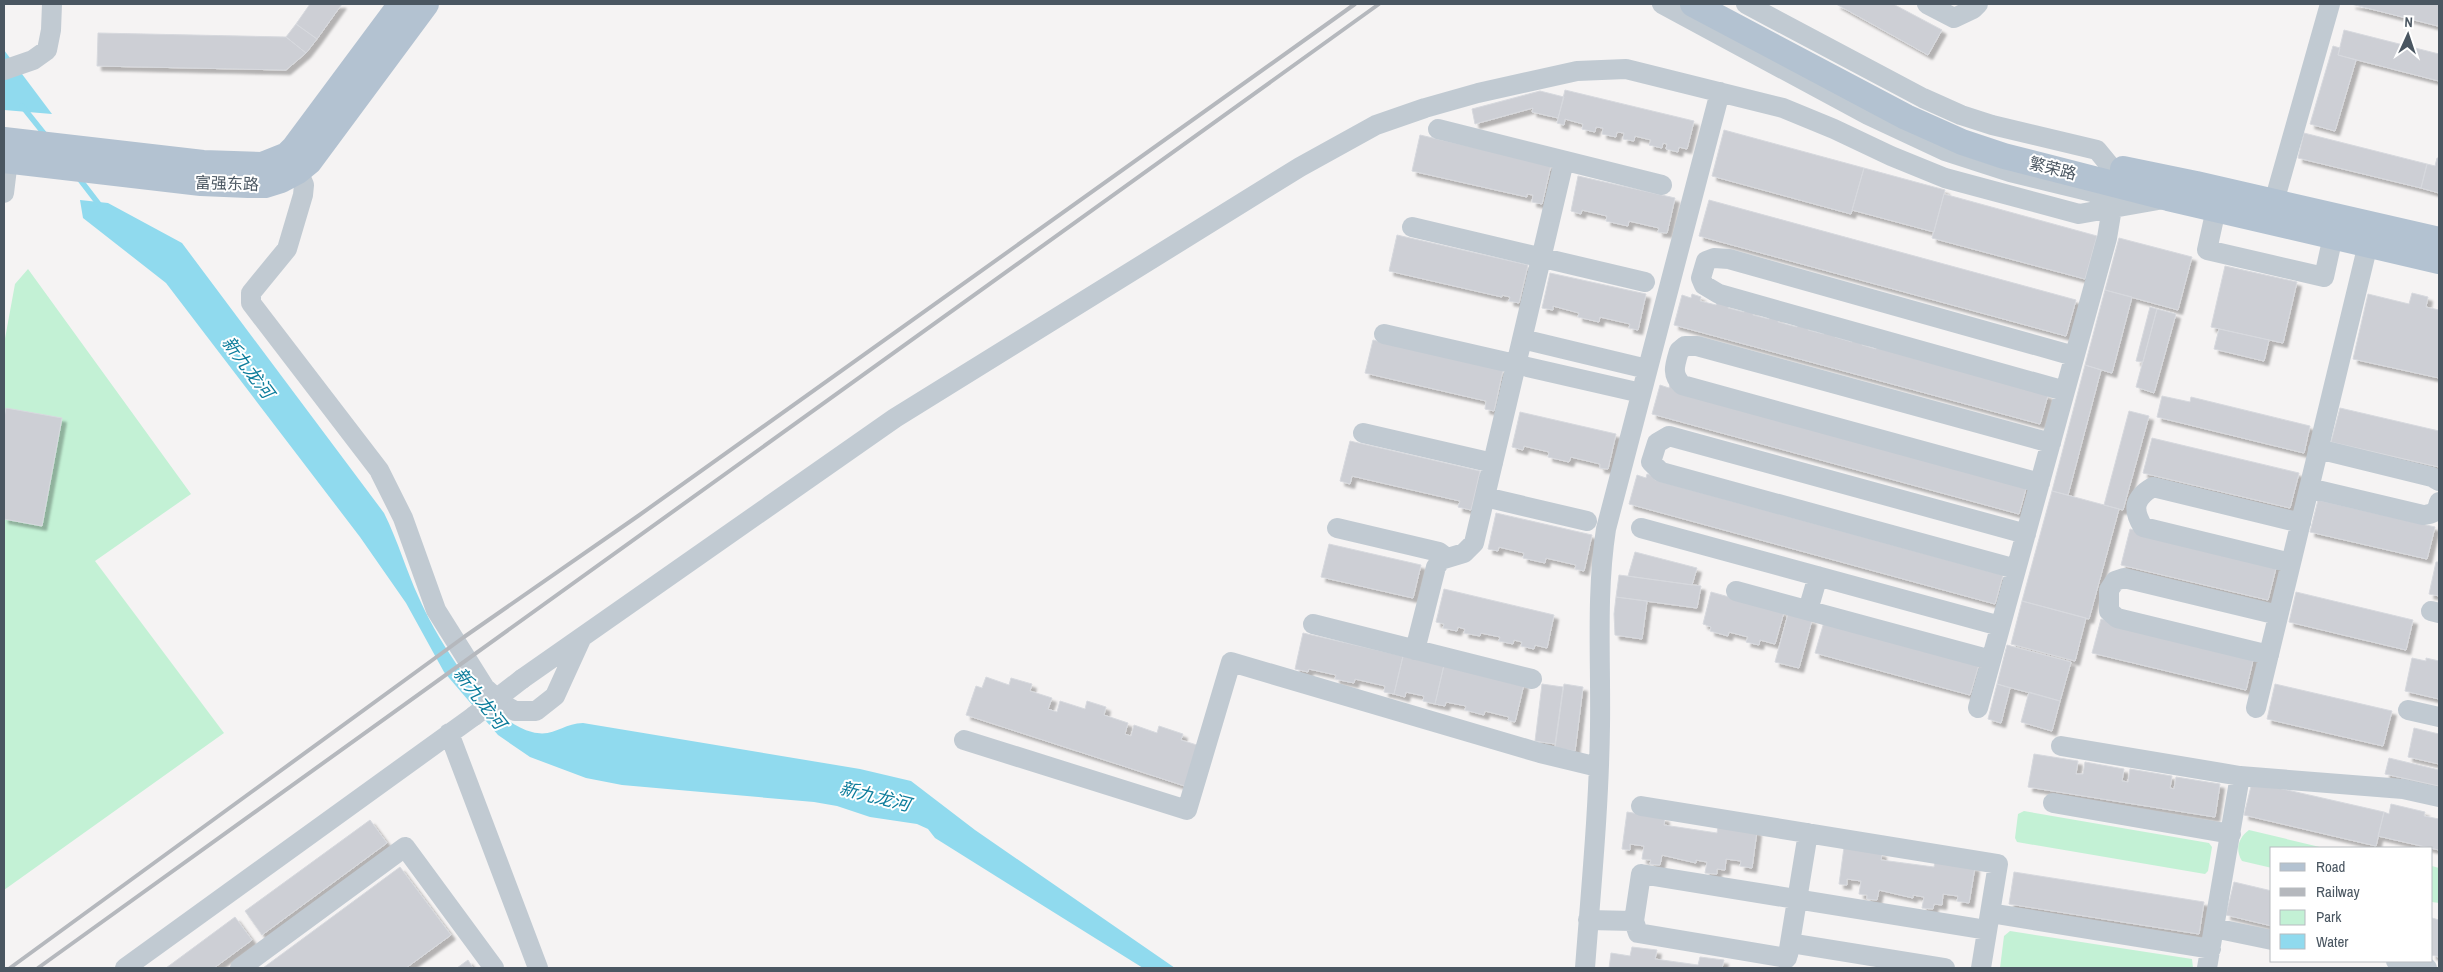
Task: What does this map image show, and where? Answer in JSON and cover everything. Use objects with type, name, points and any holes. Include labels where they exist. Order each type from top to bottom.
[{"type":"main road","name":"富强东路","points":[[11,153],[86,149],[203,163],[262,165],[274,161],[287,155],[294,148],[401,4]]},
{"type":"main road","name":"富强东路","points":[[11,153],[105,172],[201,183],[265,185],[281,180],[298,171],[309,162],[426,4]]},
{"type":"main road","name":"繁荣路","points":[[1693,4],[1906,117],[1962,142],[2004,156],[2168,198],[2439,260]]},
{"type":"main road","name":"繁荣路","points":[[1715,4],[1911,108],[1966,132],[2007,146],[2274,202],[2439,240]]},
{"type":"street","points":[[11,67],[33,60],[47,50],[51,30],[52,4]]},
{"type":"street","points":[[1662,4],[1868,115],[1945,151],[2010,172],[2092,192],[2168,198]]},
{"type":"street","points":[[1746,4],[1938,105],[1992,125],[2097,150],[2111,167]]},
{"type":"street","points":[[1927,4],[1954,18],[1978,4]]},
{"type":"street","points":[[2274,202],[2330,4]]},
{"type":"street","points":[[125,968],[474,716],[522,679],[895,418],[1300,167],[1376,125],[1425,108],[1478,93],[1577,71],[1626,69],[1782,108],[1945,178],[2079,214],[2168,198]]},
{"type":"street","points":[[1585,968],[1598,767],[1602,557],[1606,529],[1720,92]]},
{"type":"street","points":[[1438,129],[1662,185]]},
{"type":"street","points":[[4,193],[11,153]]},
{"type":"street","points":[[1414,650],[1436,567],[1441,560],[1464,553],[1474,543],[1564,161]]},
{"type":"street","points":[[298,171],[304,184],[303,195],[286,249],[251,293],[252,303],[379,470],[403,518],[436,610],[485,688],[504,705],[524,712],[544,708],[555,696],[581,638]]},
{"type":"street","points":[[1978,708],[2111,224],[2112,208]]},
{"type":"street","points":[[2216,209],[2207,250],[2324,277],[2333,236]]},
{"type":"street","points":[[1412,227],[1645,282]]},
{"type":"street","points":[[2256,708],[2368,244]]},
{"type":"street","points":[[2065,390],[1720,294],[1704,285],[1702,278],[1706,261],[1714,258],[1729,259],[2074,356]]},
{"type":"street","points":[[1384,334],[1641,393]]},
{"type":"street","points":[[1522,339],[1647,369]]},
{"type":"street","points":[[2040,483],[1682,385],[1674,378],[1679,350],[1685,346],[1697,346],[2050,442]]},
{"type":"street","points":[[1363,433],[1493,463]]},
{"type":"street","points":[[2016,569],[1660,472],[1651,462],[1657,443],[1669,436],[2026,534]]},
{"type":"street","points":[[2318,449],[2439,480]]},
{"type":"street","points":[[2291,562],[2143,527],[2137,517],[2137,504],[2143,493],[2152,487],[2301,522]]},
{"type":"street","points":[[2309,488],[2423,515],[2432,514],[2437,510],[2439,502]]},
{"type":"street","points":[[1485,497],[1587,521]]},
{"type":"street","points":[[1337,528],[1439,552],[1447,558]]},
{"type":"street","points":[[1641,528],[2000,626]]},
{"type":"street","points":[[1808,610],[1818,576]]},
{"type":"street","points":[[2269,655],[2117,618],[2109,610],[2109,590],[2115,581],[2124,578],[2278,615]]},
{"type":"street","points":[[1736,591],[1991,660]]},
{"type":"street","points":[[1313,624],[1532,679]]},
{"type":"street","points":[[964,740],[1187,810],[1232,662],[1540,753],[1598,767]]},
{"type":"street","points":[[2408,710],[2439,717]]},
{"type":"street","points":[[449,733],[538,968]]},
{"type":"street","points":[[2061,746],[2240,776],[2403,789],[2439,797]]},
{"type":"street","points":[[1945,968],[1788,956],[1638,933],[1634,921],[1641,874],[1797,900],[1988,922],[2209,959],[2240,776]]},
{"type":"street","points":[[2052,804],[2231,834]]},
{"type":"street","points":[[1641,806],[1998,864],[1981,968]]},
{"type":"street","points":[[1788,956],[1808,833]]},
{"type":"street","points":[[240,968],[405,847],[494,968]]},
{"type":"street","points":[[1588,920],[1634,921]]},
{"type":"street","points":[[2214,928],[2270,940]]},
{"type":"street","points":[[2400,962],[2427,968]]},
{"type":"green space","points":[[28,269],[191,494],[95,561],[224,733],[4,890],[4,344],[15,284]]},
{"type":"green space","points":[[2024,811],[2209,843],[2212,847],[2208,871],[2205,874],[2017,842],[2015,838],[2018,814]]},
{"type":"green space","points":[[2249,830],[2320,847],[2270,847],[2270,868],[2242,861],[2238,848],[2240,840]]},
{"type":"green space","points":[[2433,866],[2439,868],[2439,903],[2433,902]]},
{"type":"green space","points":[[2010,931],[2192,959],[2193,968],[2000,968],[2004,936]]},
{"type":"water","points":[[4,50],[52,114],[4,110]]},
{"type":"water","points":[[80,200],[108,203],[182,243],[384,513],[427,615],[465,676],[481,696],[515,725],[532,732],[546,733],[583,723],[860,769],[911,781],[975,830],[1175,968],[1143,968],[935,838],[928,829],[917,824],[870,817],[837,806],[814,802],[622,785],[586,778],[530,757],[498,735],[444,672],[406,603],[360,537],[166,283],[83,218]]},
{"type":"building","points":[[310,4],[342,4],[317,39],[296,24]]},
{"type":"building","points":[[1836,4],[1893,4],[1942,30],[1928,55]]},
{"type":"building","points":[[2351,4],[2439,4],[2438,26]]},
{"type":"building","points":[[296,24],[317,39],[306,53],[286,37]]},
{"type":"building","points":[[2344,30],[2439,54],[2439,81],[2338,55]]},
{"type":"building","points":[[98,33],[286,37],[306,53],[286,70],[97,66]]},
{"type":"building","points":[[2333,46],[2340,48],[2338,55],[2356,60],[2335,131],[2310,124]]},
{"type":"building","points":[[1565,90],[1694,121],[1687,149],[1679,147],[1678,152],[1666,149],[1667,144],[1663,143],[1662,148],[1649,145],[1651,140],[1635,136],[1634,141],[1623,139],[1624,133],[1617,132],[1616,137],[1602,134],[1603,128],[1596,127],[1595,132],[1582,129],[1583,124],[1565,119],[1564,125],[1557,123]]},
{"type":"building","points":[[1540,91],[1564,97],[1558,118],[1532,112],[1533,108],[1475,124],[1472,109]]},
{"type":"building","points":[[1724,130],[1864,168],[1851,214],[1712,176]]},
{"type":"building","points":[[2304,133],[2427,164],[2421,188],[2298,158]]},
{"type":"building","points":[[1420,135],[1551,165],[1542,204],[1532,202],[1533,195],[1527,194],[1527,197],[1412,171]]},
{"type":"building","points":[[2437,158],[2439,158],[2439,193],[2421,188],[2427,164],[2435,166]]},
{"type":"building","points":[[1864,168],[1945,190],[1934,232],[1852,210]]},
{"type":"building","points":[[1578,176],[1675,198],[1667,233],[1658,232],[1659,228],[1629,221],[1628,226],[1606,221],[1607,216],[1582,210],[1581,214],[1571,211]]},
{"type":"building","points":[[1944,194],[2097,236],[2085,279],[1932,238]]},
{"type":"building","points":[[1709,200],[2076,300],[2066,336],[1699,236]]},
{"type":"building","points":[[1397,235],[1528,265],[1519,303],[1509,301],[1510,297],[1502,295],[1502,297],[1389,271]]},
{"type":"building","points":[[2119,238],[2192,257],[2178,310],[2105,290]]},
{"type":"building","points":[[2225,266],[2297,282],[2283,343],[2211,327]]},
{"type":"building","points":[[1550,273],[1646,294],[1638,330],[1629,328],[1630,324],[1600,317],[1599,322],[1578,317],[1579,313],[1553,306],[1553,310],[1542,308]]},
{"type":"building","points":[[2105,290],[2132,297],[2112,373],[2085,365]]},
{"type":"building","points":[[2412,293],[2428,297],[2426,307],[2439,310],[2439,378],[2353,359],[2368,294],[2409,304]]},
{"type":"building","points":[[1692,294],[1701,297],[1700,301],[1716,305],[1717,302],[1729,305],[1728,308],[1744,312],[1745,309],[1754,311],[1753,315],[1769,319],[1770,316],[1779,318],[1778,322],[1797,327],[1798,323],[1809,326],[1808,330],[1824,334],[1825,331],[1836,334],[1835,337],[1852,342],[1853,338],[1863,341],[1862,345],[1876,349],[1877,345],[2048,395],[2040,424],[1674,325],[1682,295],[1691,298]]},
{"type":"building","points":[[2150,307],[2157,309],[2143,362],[2136,361]]},
{"type":"building","points":[[2157,309],[2176,314],[2154,393],[2136,387]]},
{"type":"building","points":[[2219,329],[2269,340],[2264,361],[2214,349]]},
{"type":"building","points":[[1373,340],[1503,370],[1494,411],[1485,409],[1486,401],[1365,373]]},
{"type":"building","points":[[2085,365],[2101,370],[2068,495],[2052,491]]},
{"type":"building","points":[[1670,384],[2027,485],[2019,514],[1652,414],[1660,385],[1669,388]]},
{"type":"building","points":[[2162,396],[2190,402],[2191,397],[2310,426],[2304,453],[2157,417]]},
{"type":"building","points":[[6,408],[62,418],[42,526],[4,519],[4,418]]},
{"type":"building","points":[[2340,408],[2439,431],[2439,467],[2331,442]]},
{"type":"building","points":[[2129,411],[2149,416],[2123,510],[2104,505]]},
{"type":"building","points":[[1520,412],[1616,434],[1608,469],[1600,468],[1600,464],[1571,457],[1569,462],[1548,457],[1549,452],[1524,446],[1523,450],[1512,447]]},
{"type":"building","points":[[2152,438],[2299,473],[2290,508],[2143,473]]},
{"type":"building","points":[[1350,441],[1480,471],[1471,510],[1458,507],[1460,501],[1352,476],[1350,484],[1340,481]]},
{"type":"building","points":[[1647,474],[1656,477],[1655,480],[2003,575],[1995,604],[1629,504],[1637,475],[1646,478]]},
{"type":"building","points":[[2052,491],[2119,509],[2089,619],[2022,601]]},
{"type":"building","points":[[2318,500],[2435,527],[2427,559],[2310,532]]},
{"type":"building","points":[[1496,513],[1592,535],[1584,571],[1575,569],[1576,565],[1546,558],[1545,563],[1523,558],[1524,553],[1499,547],[1498,551],[1488,549]]},
{"type":"building","points":[[2130,529],[2277,564],[2268,600],[2121,565]]},
{"type":"building","points":[[1329,544],[1421,565],[1413,598],[1321,577]]},
{"type":"building","points":[[1635,552],[1697,568],[1692,585],[1628,576]]},
{"type":"building","points":[[2436,562],[2439,562],[2439,596],[2429,594]]},
{"type":"building","points":[[1619,575],[1701,586],[1697,608],[1616,597]]},
{"type":"building","points":[[1444,589],[1554,615],[1547,648],[1535,645],[1534,649],[1521,646],[1522,642],[1514,640],[1513,644],[1499,641],[1500,637],[1481,633],[1480,636],[1464,633],[1465,629],[1458,627],[1457,631],[1443,628],[1444,624],[1436,622]]},
{"type":"building","points":[[1711,592],[1784,612],[1775,644],[1760,640],[1759,645],[1746,642],[1748,637],[1729,632],[1728,636],[1710,631],[1711,627],[1703,624]]},
{"type":"building","points":[[2296,592],[2413,620],[2406,650],[2289,622]]},
{"type":"building","points":[[1616,597],[1647,601],[1642,639],[1615,635],[1614,614]]},
{"type":"building","points":[[2022,601],[2086,618],[2075,661],[2011,644]]},
{"type":"building","points":[[1788,614],[1812,620],[1799,668],[1775,662]]},
{"type":"building","points":[[2101,619],[2254,656],[2246,690],[2092,653]]},
{"type":"building","points":[[1824,622],[1979,664],[1970,695],[1815,653]]},
{"type":"building","points":[[1303,633],[1403,656],[1394,694],[1384,692],[1385,686],[1355,679],[1354,683],[1335,679],[1336,675],[1309,669],[1308,672],[1295,669]]},
{"type":"building","points":[[2007,645],[2071,662],[2060,701],[1997,684]]},
{"type":"building","points":[[1403,656],[1444,665],[1435,704],[1423,701],[1424,696],[1406,692],[1405,697],[1394,694]]},
{"type":"building","points":[[2412,658],[2426,661],[2426,658],[2439,661],[2439,699],[2405,691]]},
{"type":"building","points":[[1444,665],[1524,684],[1515,722],[1508,720],[1509,717],[1485,711],[1484,715],[1465,710],[1466,706],[1446,702],[1445,706],[1435,704]]},
{"type":"building","points":[[986,677],[1009,685],[1011,678],[1032,684],[1030,691],[1052,698],[1048,709],[1057,712],[1060,701],[1085,709],[1087,701],[1106,707],[1104,715],[1128,723],[1125,734],[1131,736],[1134,725],[1157,733],[1159,726],[1183,734],[1181,740],[1200,746],[1191,788],[966,715],[976,686],[982,688]]},
{"type":"building","points":[[1542,684],[1563,687],[1555,744],[1535,741]]},
{"type":"building","points":[[1564,684],[1583,687],[1575,751],[1555,748]]},
{"type":"building","points":[[1997,684],[2010,688],[2001,723],[1988,719]]},
{"type":"building","points":[[2275,684],[2392,711],[2383,746],[2267,719]]},
{"type":"building","points":[[2029,692],[2060,701],[2052,731],[2021,722]]},
{"type":"building","points":[[2414,728],[2439,734],[2439,764],[2408,757]]},
{"type":"building","points":[[2034,754],[2078,761],[2076,774],[2083,774],[2085,762],[2124,769],[2122,781],[2128,782],[2130,769],[2172,776],[2170,788],[2174,789],[2176,777],[2220,784],[2215,817],[2028,787]]},
{"type":"building","points":[[2389,758],[2439,770],[2439,786],[2385,774]]},
{"type":"building","points":[[2252,782],[2384,812],[2376,846],[2244,815]]},
{"type":"building","points":[[2391,804],[2425,812],[2424,816],[2439,819],[2439,850],[2433,847],[2378,836],[2384,812],[2389,814]]},
{"type":"building","points":[[1627,812],[1665,818],[1664,825],[1717,833],[1718,826],[1757,831],[1752,868],[1740,866],[1741,861],[1726,859],[1725,870],[1717,869],[1717,874],[1705,873],[1707,862],[1696,860],[1696,863],[1662,855],[1660,865],[1650,864],[1651,860],[1642,859],[1644,846],[1630,844],[1630,850],[1622,849]]},
{"type":"building","points":[[370,820],[387,843],[262,935],[245,911]]},
{"type":"building","points":[[1844,847],[1882,853],[1881,860],[1934,867],[1935,861],[1975,867],[1969,903],[1957,901],[1958,896],[1943,894],[1942,905],[1934,904],[1933,909],[1922,908],[1924,897],[1913,895],[1913,898],[1879,890],[1877,900],[1867,899],[1867,895],[1859,894],[1861,881],[1847,879],[1847,885],[1839,884]]},
{"type":"building","points":[[400,867],[451,935],[406,968],[263,968]]},
{"type":"building","points":[[2014,872],[2204,902],[2199,934],[2009,904]]},
{"type":"building","points":[[2234,882],[2270,891],[2270,926],[2226,915]]},
{"type":"building","points":[[235,917],[252,940],[214,968],[166,968]]},
{"type":"building","points":[[2433,918],[2439,920],[2439,957],[2433,955]]},
{"type":"building","points":[[1632,947],[1657,950],[1655,959],[1698,965],[1700,957],[1724,960],[1722,968],[1609,968],[1611,953],[1630,956]]},
{"type":"building","points":[[468,960],[473,968],[457,968]]},
{"type":"waterway","name":"新九龙河","points":[[22,106],[46,136]]},
{"type":"waterway","name":"新九龙河","points":[[78,177],[101,207]]},
{"type":"railway","points":[[10,968],[464,637],[638,516],[1355,4]]},
{"type":"railway","points":[[38,968],[1379,4]]}]
